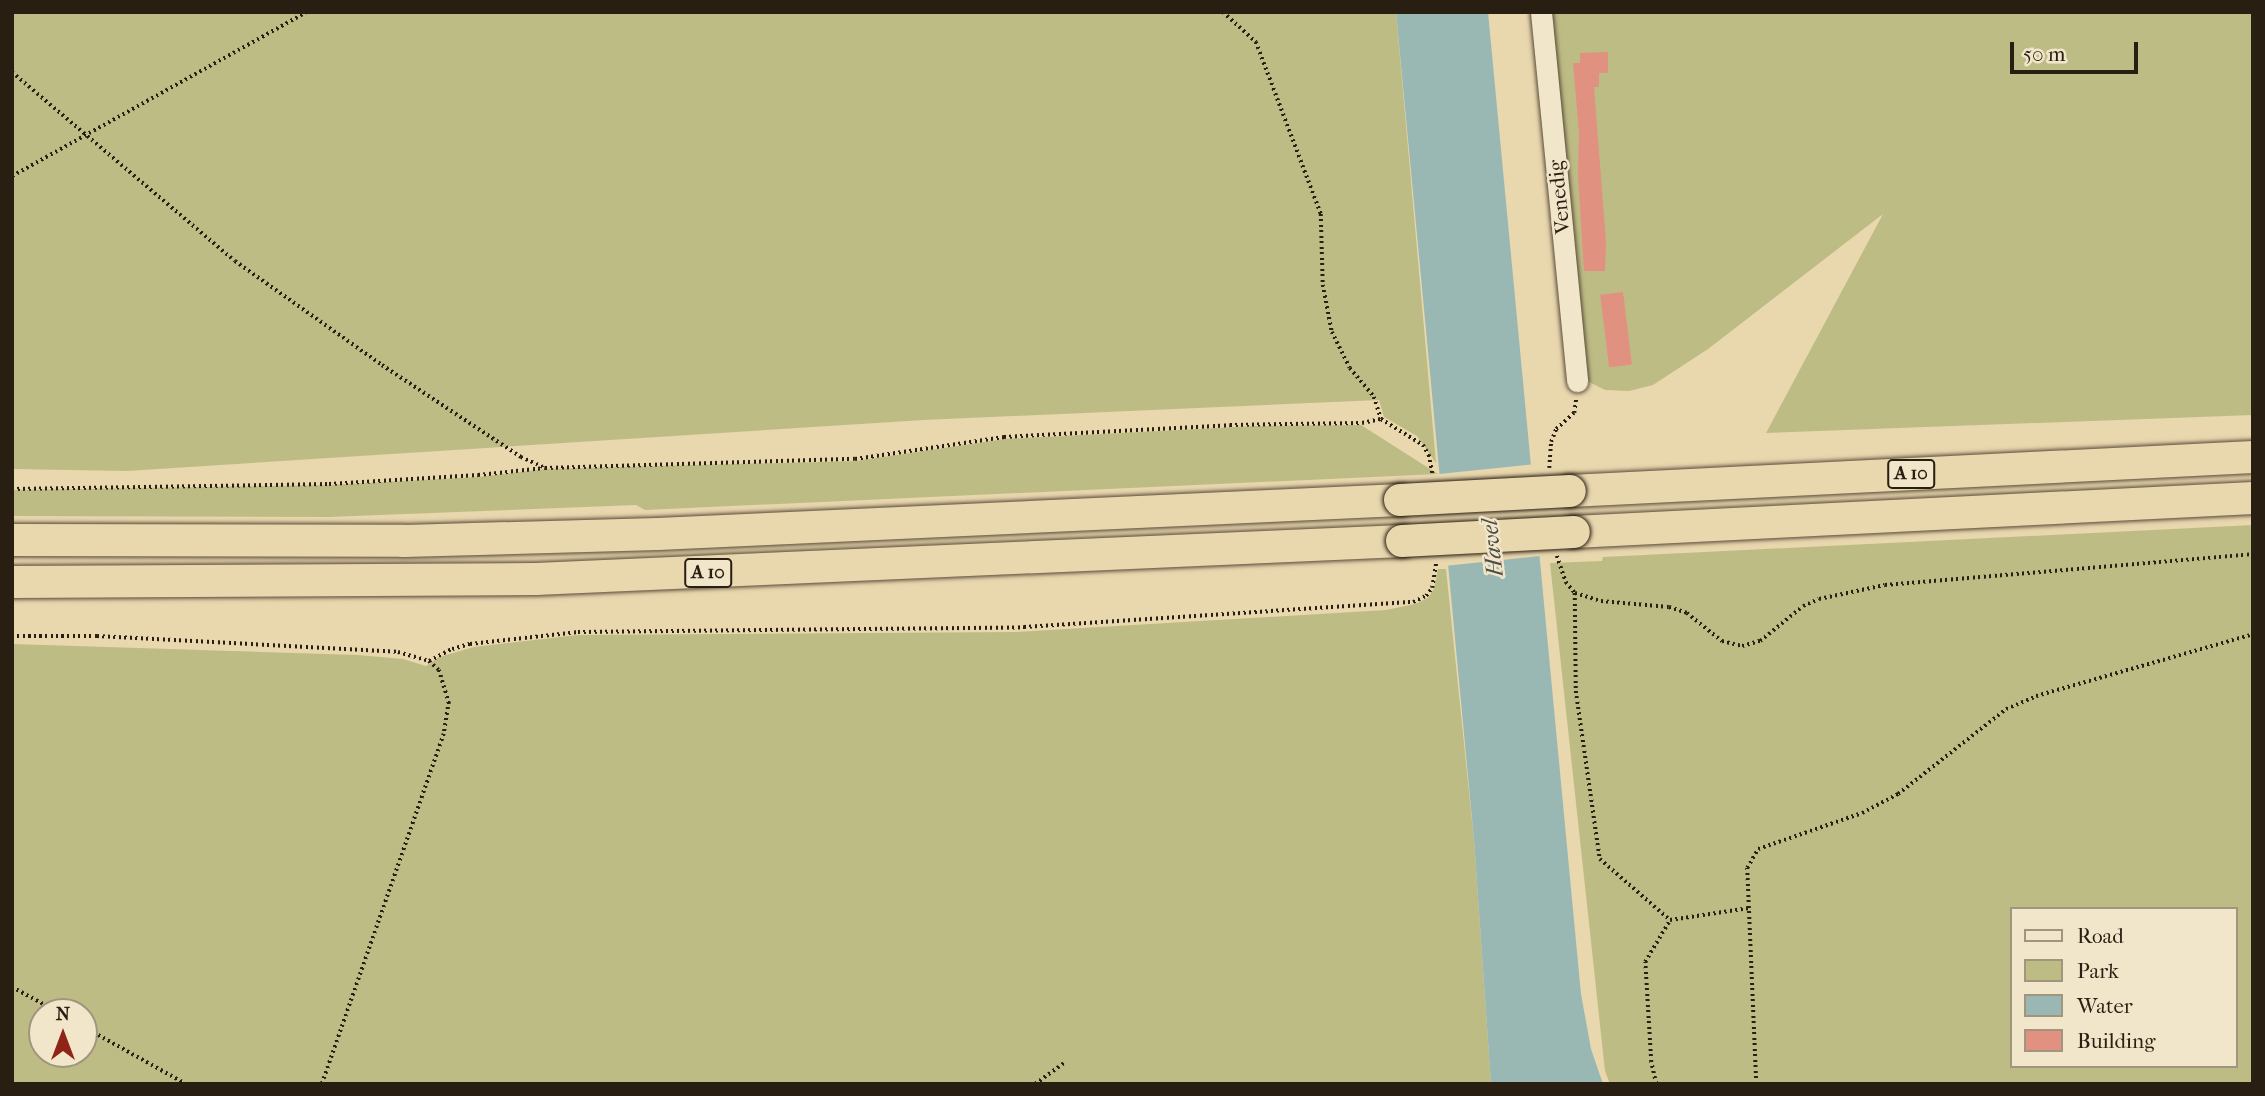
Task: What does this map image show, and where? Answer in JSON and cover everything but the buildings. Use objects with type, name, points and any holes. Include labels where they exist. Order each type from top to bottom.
[{"type":"highway","name":"A 10","points":[[12,540],[404,541],[607,536],[2253,457]]},
{"type":"highway","name":"A 10","points":[[12,582],[536,579],[1402,541],[2253,498]]},
{"type":"street","name":"Venedig","points":[[1541,12],[1577,381]]},
{"type":"path","points":[[12,176],[307,12]]},
{"type":"path","points":[[1223,12],[1256,42],[1321,214],[1323,285],[1332,332],[1350,368],[1374,397],[1381,419],[1423,445],[1429,455],[1433,480]]},
{"type":"path","points":[[12,72],[235,261],[382,365],[521,457],[545,468]]},
{"type":"path","points":[[12,489],[329,484],[545,468],[855,459],[1003,438],[1230,425],[1362,423],[1381,419]]},
{"type":"path","points":[[1749,908],[1670,920],[1600,859],[1576,691],[1575,593],[1601,601],[1669,607],[1687,613],[1722,641],[1742,646],[1760,641],[1803,606],[1819,599],[1885,585],[2253,554]]},
{"type":"path","points":[[429,662],[452,649],[470,644],[578,632],[1024,627],[1413,602],[1426,596],[1432,588],[1436,562]]},
{"type":"path","points":[[1756,1084],[1747,868],[1758,849],[1862,813],[1898,794],[2006,709],[2036,696],[2253,634]]},
{"type":"path","points":[[12,636],[106,636],[398,652],[429,662],[439,670],[445,682],[449,719],[322,1084]]},
{"type":"path","points":[[1656,1084],[1651,1062],[1645,962],[1670,920]]},
{"type":"path","points":[[12,987],[32,998]]},
{"type":"path","points":[[98,1035],[186,1084]]},
{"type":"path","points":[[1035,1084],[1064,1063]]},
{"type":"green space","points":[[12,12],[1396,12],[1436,463],[1417,436],[1384,417],[1379,400],[924,420],[127,471],[12,469]]},
{"type":"green space","points":[[1548,12],[2253,12],[2253,415],[1766,433],[1883,214],[1708,349],[1653,385],[1629,391],[1605,390],[1587,381]]},
{"type":"green space","points":[[1361,425],[1438,474],[645,510],[636,505],[328,517],[12,516],[12,490],[329,485],[478,477],[545,469],[856,461],[1005,439],[1255,426]]},
{"type":"green space","points":[[2253,525],[2253,1084],[1610,1084],[1605,1071],[1550,563],[1602,561],[1603,557]]},
{"type":"green space","points":[[1438,569],[1446,569],[1474,840],[1491,1084],[12,1084],[12,644],[358,655],[403,659],[426,666],[439,657],[474,647],[577,635],[1016,632],[1386,610],[1415,604],[1428,598],[1434,589]]},
{"type":"water","name":"Havel","points":[[1396,12],[1488,12],[1581,994],[1591,1049],[1603,1084],[1491,1084],[1474,840]]},
{"type":"pier","points":[[1535,464],[1545,555],[1444,566],[1435,475]]}]
